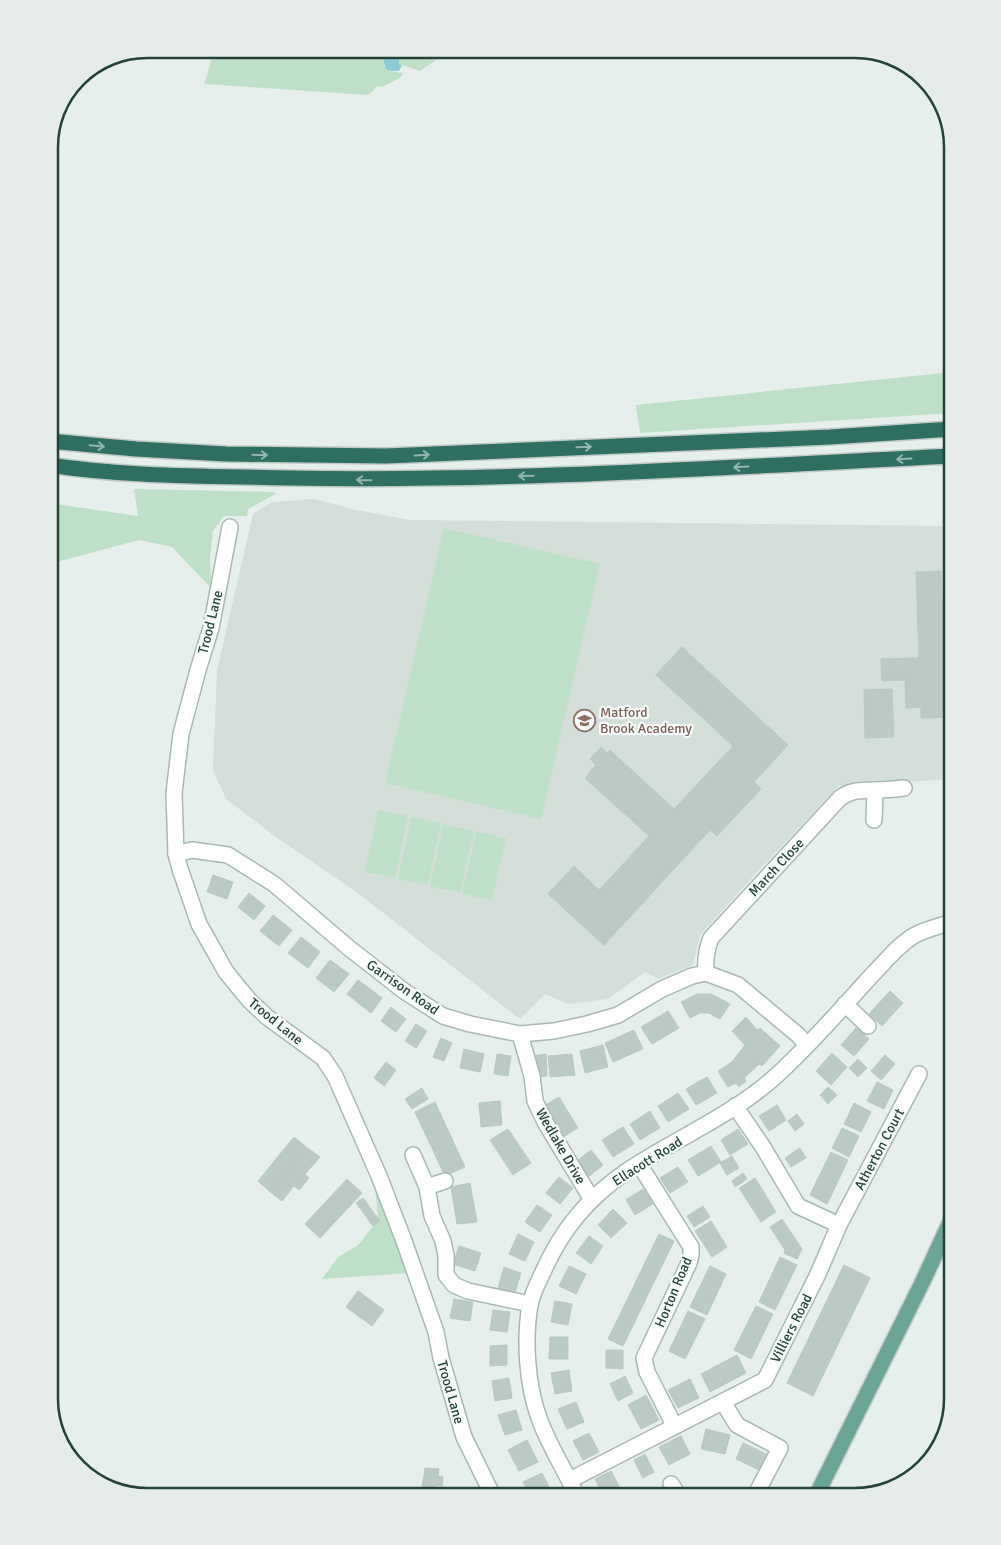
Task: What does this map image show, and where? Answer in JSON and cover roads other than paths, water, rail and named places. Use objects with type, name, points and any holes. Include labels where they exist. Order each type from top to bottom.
[{"type":"highway","points":[[58,443],[226,454],[386,456],[820,437],[944,429]]},
{"type":"highway","points":[[58,466],[170,476],[377,480],[559,476],[944,456]]},
{"type":"main road","points":[[820,1488],[944,1235]]},
{"type":"street","name":"Trood Lane","points":[[230,527],[211,628],[181,734],[174,793],[176,854],[199,924],[226,972],[249,1000],[267,1017],[323,1058],[335,1076],[379,1176],[404,1241],[436,1332],[441,1358],[464,1437],[489,1487]]},
{"type":"street","name":"March Close","points":[[706,973],[706,949],[711,938],[840,798],[847,792],[861,789],[904,788]]},
{"type":"street","points":[[874,790],[874,820]]},
{"type":"street","name":"Garrison Road","points":[[176,854],[192,850],[228,855],[274,884],[349,948],[404,991],[443,1016],[470,1024],[520,1034],[554,1031],[587,1024],[618,1015],[662,989],[692,976],[706,973]]},
{"type":"street","name":"Ellacott Road","points":[[574,1488],[549,1442],[539,1417],[533,1395],[528,1358],[530,1304],[553,1249],[592,1198],[639,1164],[735,1106],[775,1077],[808,1045],[896,950],[915,935],[944,925]]},
{"type":"street","points":[[706,973],[738,985],[808,1045]]},
{"type":"street","points":[[845,1004],[868,1026]]},
{"type":"street","name":"Wedlake Drive","points":[[520,1034],[532,1076],[535,1101],[545,1122],[592,1198]]},
{"type":"street","name":"Atherton Court","points":[[839,1224],[919,1074]]},
{"type":"street","points":[[735,1106],[763,1147],[798,1206],[839,1224]]},
{"type":"street","points":[[413,1155],[427,1187],[432,1216],[444,1248],[446,1275],[454,1285],[468,1291],[530,1304]]},
{"type":"street","name":"Horton Road","points":[[639,1164],[691,1247],[689,1263],[644,1358],[647,1372],[674,1425]]},
{"type":"street","points":[[427,1187],[445,1181]]},
{"type":"street","name":"Villiers Road","points":[[570,1480],[765,1380],[818,1274],[839,1224]]},
{"type":"street","points":[[723,1402],[737,1425],[780,1448],[760,1488]]},
{"type":"water","points":[[383,58],[399,58],[399,64],[402,65],[399,71],[391,71],[385,66]]},
{"type":"place","name":"Matford Brook Academy","points":[[584,720]]}]
